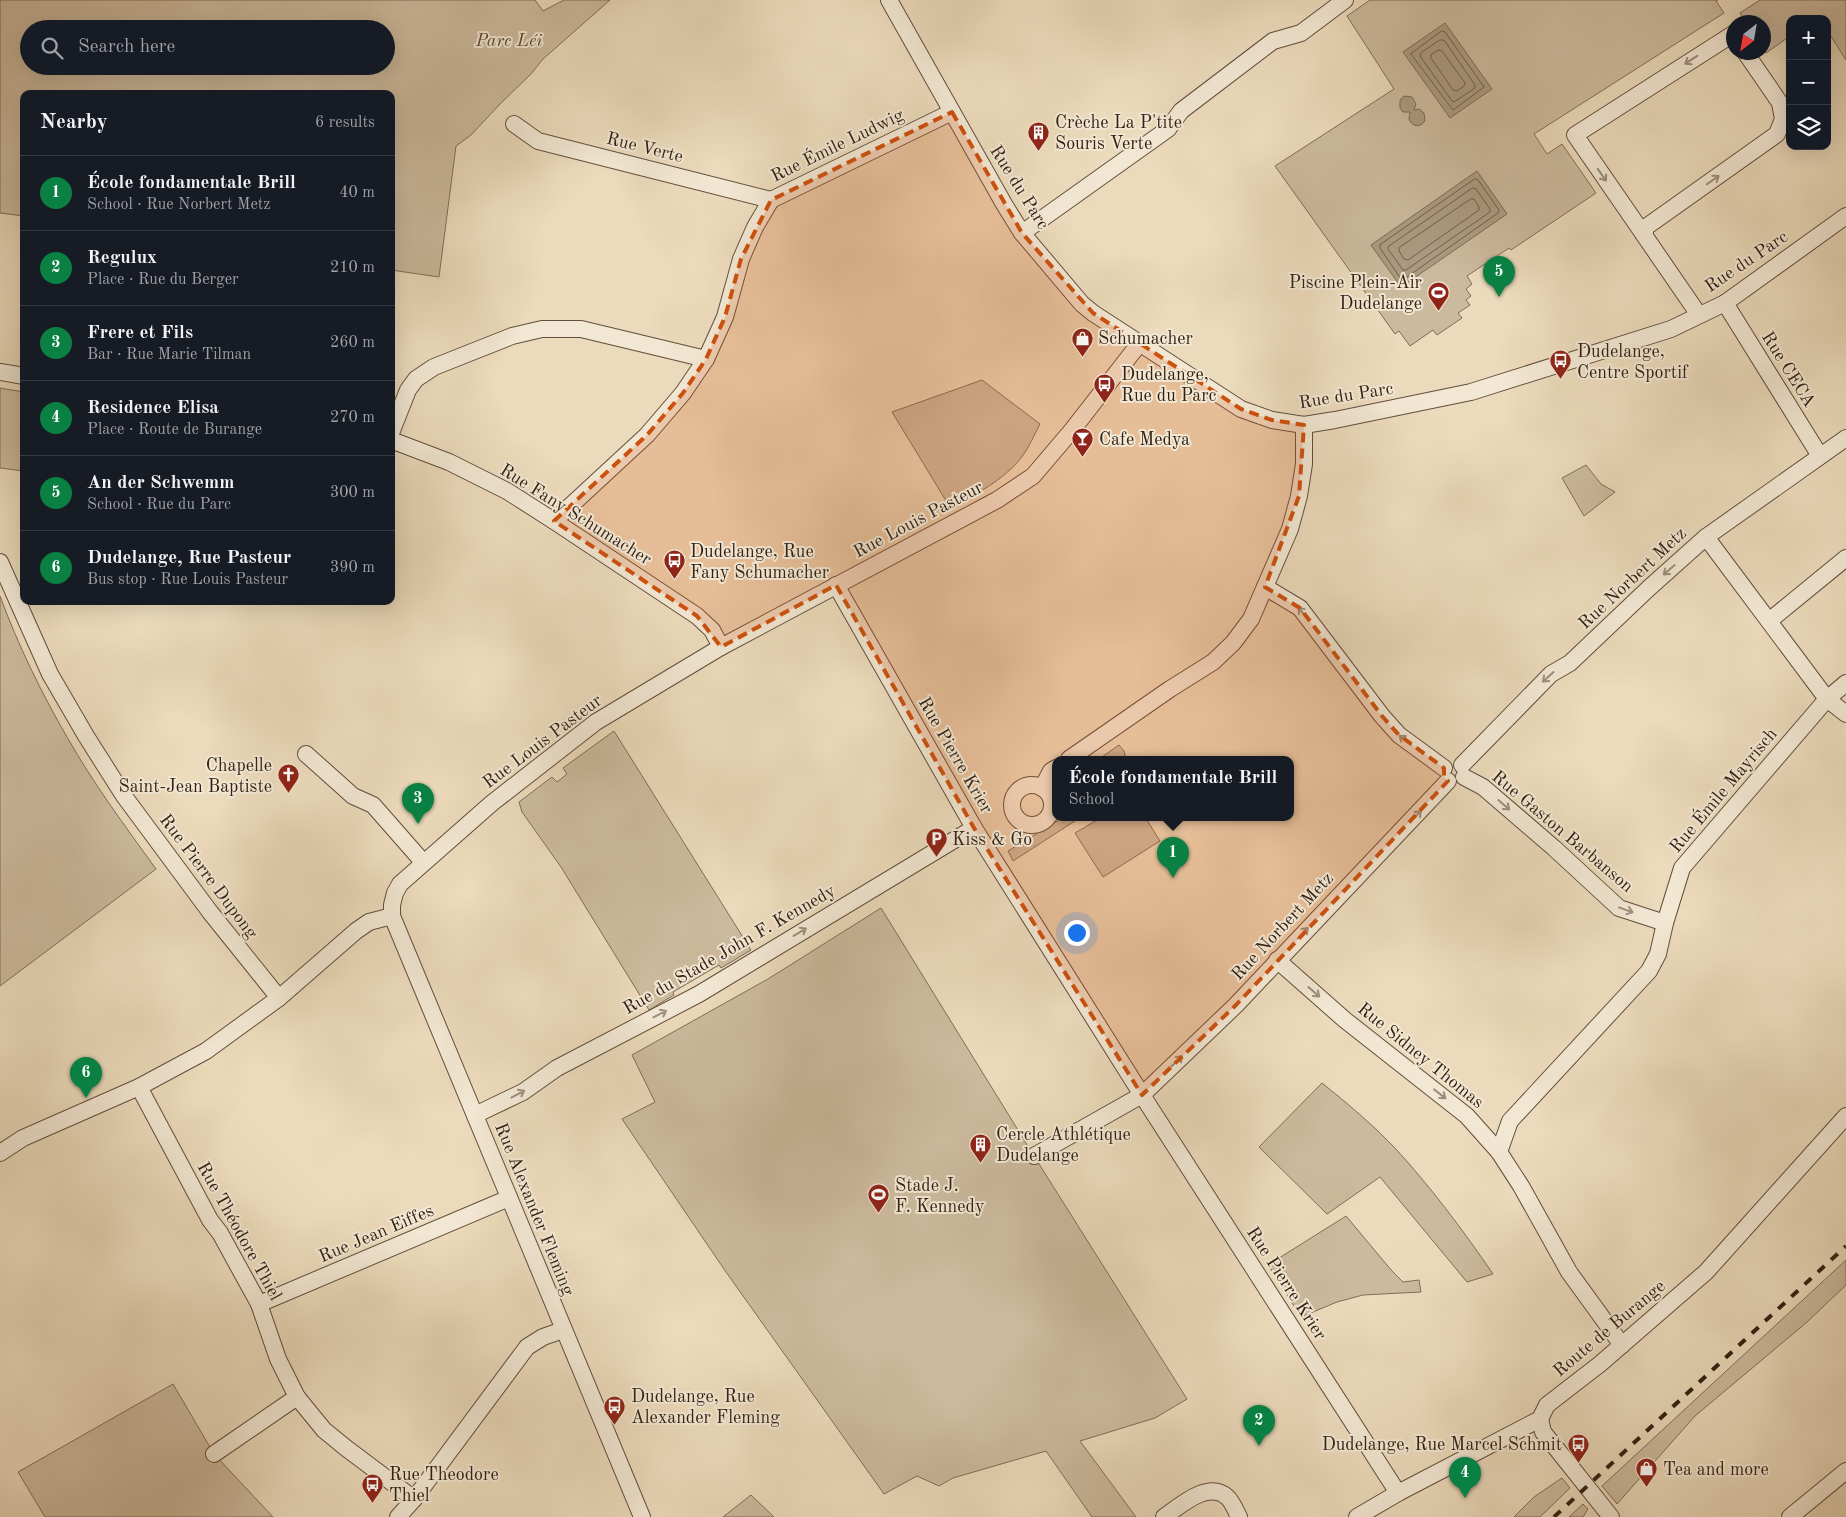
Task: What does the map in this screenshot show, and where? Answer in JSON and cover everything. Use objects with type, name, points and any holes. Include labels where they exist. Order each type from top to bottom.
[{"type":"street","name":"Rue du Parc","points":[[890,0],[1022,233],[1082,304],[1093,314],[1241,410],[1272,420],[1304,425],[1471,392],[1671,329],[1725,303],[1846,216]]},
{"type":"street","points":[[1022,233],[1168,129],[1181,111],[1274,41],[1301,33],[1345,0]]},
{"type":"street","points":[[1699,315],[1575,135],[1726,39]]},
{"type":"street","points":[[1644,235],[1646,227],[1777,134],[1783,119],[1780,103],[1750,60]]},
{"type":"street","name":"Rue Émile Ludwig","points":[[554,520],[652,430],[683,393],[706,359],[725,317],[741,259],[771,200],[952,112]]},
{"type":"street","name":"Rue Verte","points":[[514,124],[538,141],[771,200]]},
{"type":"street","name":"Rue CECA","points":[[1725,303],[1820,456]]},
{"type":"street","points":[[395,423],[408,390],[416,379],[434,367],[512,336],[542,329],[581,328],[706,359]]},
{"type":"street","name":"Rue Louis Pasteur","points":[[392,916],[394,893],[400,884],[423,862],[492,804],[596,722],[721,647],[997,500],[1033,476],[1073,429],[1139,344]]},
{"type":"street","points":[[0,372],[20,375]]},
{"type":"street","points":[[1073,756],[1177,684],[1213,662],[1233,643],[1251,619],[1290,529],[1299,496],[1304,464],[1304,425]]},
{"type":"street","name":"Rue Norbert Metz","points":[[1142,1095],[1236,1004],[1454,773],[1551,674],[1570,663],[1706,537],[1846,438]]},
{"type":"street","name":"Rue Fany Schumacher","points":[[395,442],[449,462],[507,491],[554,520],[697,616],[712,630],[721,647]]},
{"type":"street","points":[[1706,537],[1827,698],[1846,714]]},
{"type":"street","points":[[1769,621],[1846,558]]},
{"type":"street","name":"Rue Pierre Dupong","points":[[0,562],[50,674],[124,796],[210,912],[279,998]]},
{"type":"street","name":"Rue Pierre Krier","points":[[836,585],[974,828],[1142,1095],[1398,1492]]},
{"type":"street","name":"Rue Gaston Barbanson","points":[[1265,587],[1300,608],[1382,716],[1399,735],[1454,773],[1483,787],[1554,848],[1619,908],[1665,924]]},
{"type":"street","name":"Rue Émile Mayrisch","points":[[1499,1152],[1510,1121],[1649,971],[1658,954],[1682,868],[1827,698],[1846,683]]},
{"type":"street","points":[[306,754],[353,796],[373,805],[423,862]]},
{"type":"street","points":[[1042,788],[1052,770]]},
{"type":"street","name":"Rue du Stade John F. Kennedy","points":[[475,1115],[523,1092],[557,1068],[699,994],[974,828]]},
{"type":"street","points":[[0,1153],[23,1138],[139,1087],[206,1051],[279,998],[356,931],[369,922],[392,916]]},
{"type":"street","name":"Rue Alexander Fleming","points":[[392,916],[642,1517]]},
{"type":"street","name":"Rue Sidney Thomas","points":[[1277,960],[1345,1020],[1467,1116],[1499,1152],[1521,1186],[1569,1272],[1622,1345]]},
{"type":"street","name":"Rue Théodore Thiel","points":[[139,1087],[210,1220],[220,1233],[259,1304],[278,1358],[297,1397],[324,1430],[414,1499]]},
{"type":"street","points":[[1034,1156],[1142,1095]]},
{"type":"street","name":"Route de Burange","points":[[1357,1517],[1398,1492],[1540,1419],[1546,1405],[1622,1345],[1706,1272],[1846,1116]]},
{"type":"street","name":"Rue Jean Eiffes","points":[[259,1304],[509,1198]]},
{"type":"street","points":[[398,1517],[414,1499],[527,1347],[543,1337],[563,1330]]},
{"type":"street","points":[[214,1454],[297,1397]]},
{"type":"street","points":[[1540,1419],[1544,1432],[1611,1517]]},
{"type":"street","points":[[1790,1517],[1846,1471]]},
{"type":"street","points":[[1164,1517],[1203,1492],[1216,1492],[1227,1497],[1240,1517]]},
{"type":"highlighted area","points":[[952,112],[1022,233],[1093,313],[1241,409],[1272,420],[1304,425],[1299,496],[1265,587],[1300,608],[1382,716],[1399,735],[1444,768],[1444,777],[1448,781],[1236,1005],[1142,1095],[974,828],[836,585],[721,647],[697,616],[554,521],[647,435],[683,393],[706,359],[725,317],[741,259],[771,200]]},
{"type":"green space","name":"Parc Léi","points":[[0,0],[535,0],[543,11],[564,0],[610,0],[543,59],[531,74],[471,135],[456,146],[439,277],[395,271],[395,90],[20,90],[20,216],[0,213]]},
{"type":"green space","name":"Piscine Plein-Air Dudelange","points":[[1370,0],[1718,0],[1716,1],[1724,13],[1534,134],[1547,154],[1562,144],[1596,193],[1511,250],[1509,248],[1467,276],[1472,284],[1466,289],[1471,296],[1466,300],[1470,305],[1458,313],[1462,318],[1437,335],[1433,330],[1410,346],[1399,331],[1395,334],[1275,166],[1394,89],[1347,16]]},
{"type":"green space","points":[[1760,0],[1846,0],[1846,60],[1831,36],[1831,15],[1786,15],[1786,39],[1771,49],[1771,15],[1741,15],[1740,13]]},
{"type":"green space","points":[[982,380],[1040,424],[1026,450],[1014,466],[988,486],[951,509],[892,412]]},
{"type":"green space","points":[[0,388],[20,391],[20,470],[0,468]]},
{"type":"green space","points":[[1586,465],[1601,484],[1615,492],[1584,516],[1562,478]]},
{"type":"green space","points":[[0,596],[30,668],[67,737],[98,788],[156,869],[0,986]]},
{"type":"green space","points":[[614,731],[751,950],[721,968],[719,965],[673,992],[674,995],[649,1010],[561,867],[522,812],[519,802],[552,777],[557,782],[567,774],[563,768]]},
{"type":"green space","points":[[1119,745],[1125,756],[1103,756]]},
{"type":"green space","points":[[1057,821],[1075,821],[1013,861],[1008,851]]},
{"type":"green space","points":[[1095,821],[1148,821],[1160,841],[1103,877],[1075,833]]},
{"type":"green space","name":"Stade J. F. Kennedy","points":[[881,908],[1187,1399],[1155,1418],[1080,1441],[1136,1517],[1092,1517],[1046,1451],[953,1478],[939,1486],[917,1476],[884,1494],[726,1272],[622,1119],[655,1102],[632,1055],[768,979]]},
{"type":"green space","points":[[1322,1083],[1394,1147],[1446,1209],[1493,1274],[1467,1282],[1380,1177],[1327,1214],[1259,1147]]},
{"type":"green space","points":[[1346,1216],[1403,1282],[1419,1280],[1421,1292],[1363,1295],[1337,1302],[1301,1317],[1268,1265]]},
{"type":"green space","points":[[1846,1260],[1846,1285],[1806,1323],[1695,1416],[1617,1504],[1602,1486]]},
{"type":"green space","points":[[173,1384],[214,1454],[273,1517],[45,1517],[18,1472]]},
{"type":"green space","points":[[1562,1478],[1570,1488],[1540,1517],[1514,1517],[1534,1497]]},
{"type":"green space","points":[[751,1495],[774,1517],[723,1517]]},
{"type":"green space","points":[[1583,1504],[1588,1509],[1583,1517],[1569,1517]]},
{"type":"water","points":[[1445,23],[1492,89],[1450,118],[1403,52]]},
{"type":"water","points":[[1404,96],[1412,97],[1416,104],[1414,110],[1419,109],[1424,113],[1425,121],[1421,125],[1416,126],[1412,124],[1409,119],[1410,112],[1403,112],[1400,108],[1400,100]]},
{"type":"water","points":[[1477,171],[1507,214],[1401,287],[1371,245]]},
{"type":"railway","points":[[1554,1517],[1846,1246]]},
{"type":"place","name":"Crèche La P'tite Souris Verte","points":[[1039,151]]},
{"type":"place","name":"An der Schwemm","points":[[1499,297]]},
{"type":"place","name":"Piscine Plein-Air Dudelange","points":[[1438,311]]},
{"type":"place","name":"Schumacher","points":[[1082,357]]},
{"type":"place","name":"Dudelange, Centre Sportif","points":[[1561,380]]},
{"type":"place","name":"Dudelange, Rue du Parc","points":[[1105,403]]},
{"type":"place","name":"Cafe Medya","points":[[1083,458]]},
{"type":"place","name":"Dudelange, Rue Fany Schumacher","points":[[674,580]]},
{"type":"place","name":"Chapelle Saint-Jean Baptiste","points":[[288,794]]},
{"type":"place","name":"Frere et Fils","points":[[418,824]]},
{"type":"place","name":"Kiss & Go","points":[[936,858]]},
{"type":"place","name":"École fondamentale Brill","points":[[1173,878]]},
{"type":"place","name":"Dudelange, Rue Pasteur","points":[[86,1098]]},
{"type":"place","name":"Cercle Athlétique Dudelange","points":[[980,1163]]},
{"type":"place","name":"Stade J. F. Kennedy","points":[[879,1214]]},
{"type":"place","name":"Dudelange, Rue Alexander Fleming","points":[[615,1425]]},
{"type":"place","name":"Regulux","points":[[1259,1446]]},
{"type":"place","name":"Dudelange, Rue Marcel Schmit","points":[[1578,1463]]},
{"type":"place","name":"Tea and more","points":[[1647,1488]]},
{"type":"place","name":"Residence Elisa","points":[[1465,1498]]},
{"type":"place","name":"Rue Theodore Thiel","points":[[373,1503]]}]
